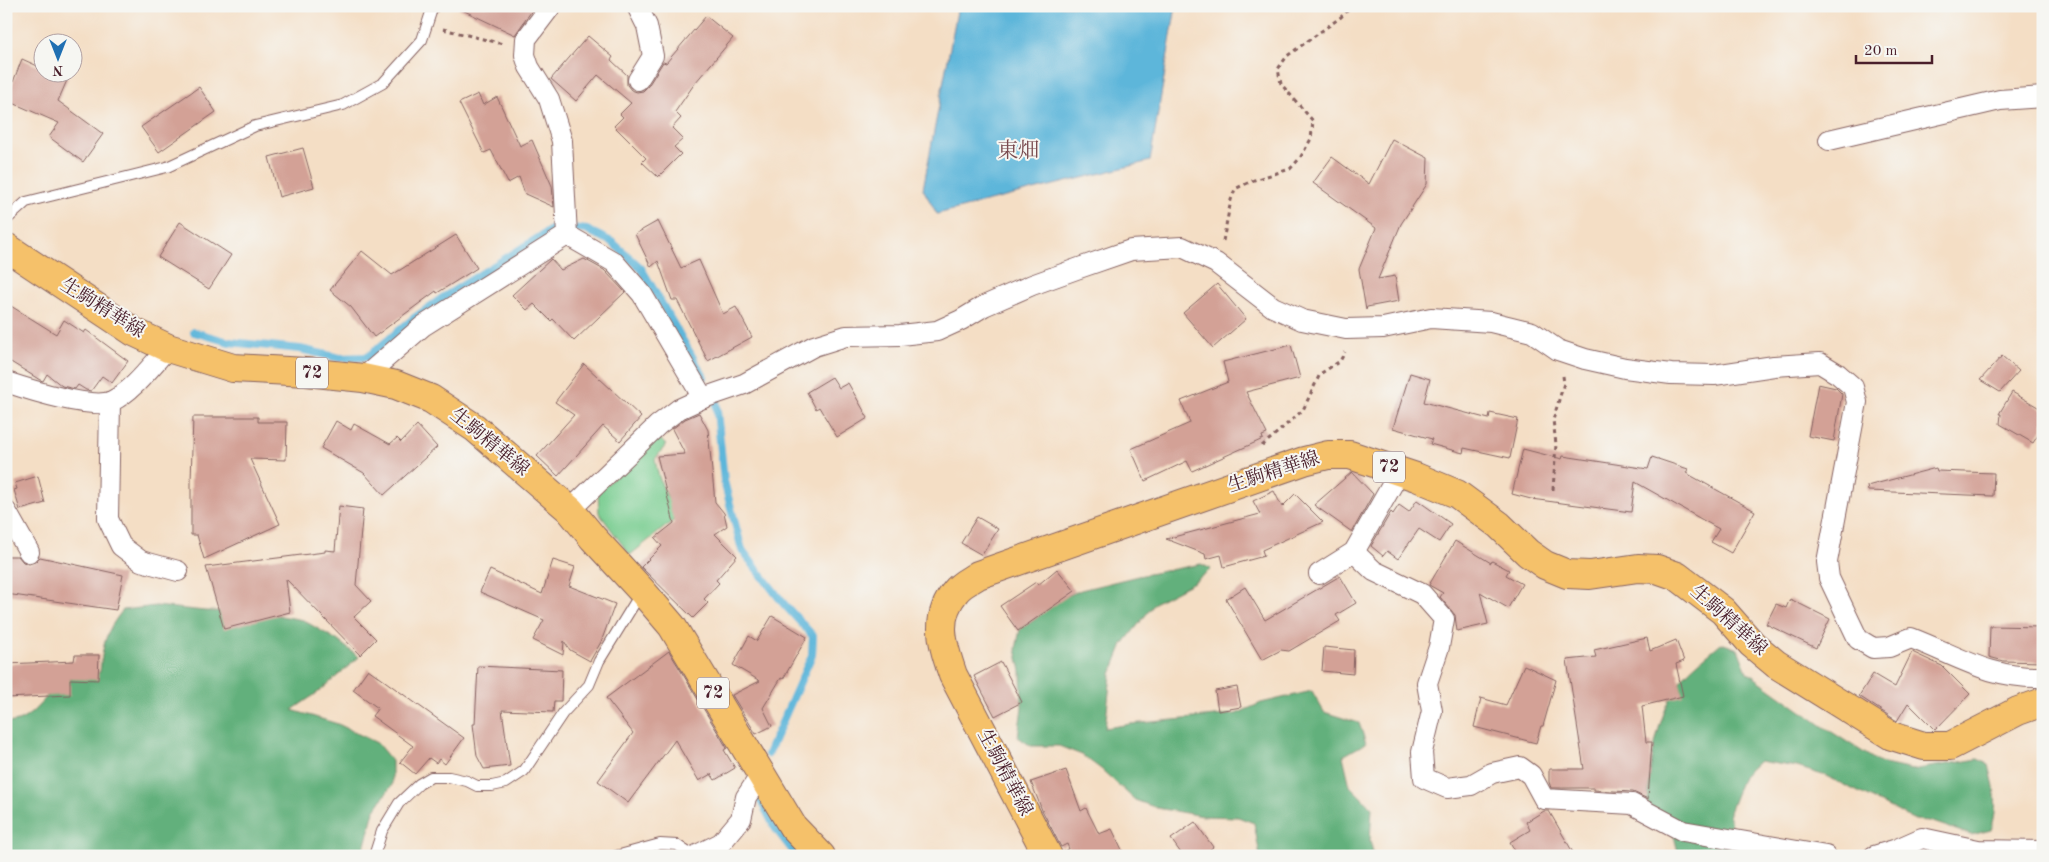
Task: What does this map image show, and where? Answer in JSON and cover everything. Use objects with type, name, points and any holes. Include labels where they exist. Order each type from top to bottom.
[{"type":"main road","name":"生駒精華線","points":[[6,247],[134,332],[168,348],[233,368],[306,372],[363,378],[396,385],[431,399],[475,428],[570,510],[592,538],[642,590],[672,626],[793,827],[821,856]]},
{"type":"main road","name":"生駒精華線","points":[[1048,856],[953,675],[944,649],[940,628],[947,604],[956,590],[978,575],[1295,464],[1328,455],[1350,455],[1400,471],[1457,494],[1499,525],[1528,554],[1545,565],[1567,574],[1590,574],[1638,568],[1657,569],[1677,576],[1723,611],[1752,644],[1776,664],[1892,736],[1924,746],[1950,746],[2018,711],[2043,702]]},
{"type":"street","points":[[551,6],[526,39],[525,55],[528,67],[549,99],[562,141],[567,235]]},
{"type":"street","points":[[637,6],[648,26],[653,56],[638,80]]},
{"type":"street","points":[[1829,140],[2000,100],[2043,97]]},
{"type":"street","points":[[363,378],[423,326],[567,235]]},
{"type":"street","points":[[567,235],[614,262],[642,294],[703,398]]},
{"type":"street","points":[[570,510],[658,425],[679,409],[703,398],[744,384],[814,346],[846,336],[900,335],[937,331],[961,320],[984,306],[1032,285],[1131,250],[1182,247],[1216,263],[1272,307],[1302,320],[1346,329],[1383,328],[1431,318],[1491,322],[1532,332],[1558,350],[1585,359],[1625,368],[1671,374],[1714,375],[1774,366],[1820,363],[1838,374],[1853,387],[1856,402],[1827,562],[1829,578],[1858,639],[1873,648],[1889,647],[1911,638],[1979,668],[2005,675],[2043,677]]},
{"type":"street","points":[[6,382],[39,393],[62,398],[110,402],[127,390],[168,348]]},
{"type":"street","points":[[110,402],[108,519],[121,546],[141,562],[178,571]]},
{"type":"street","points":[[1320,574],[1354,552],[1400,471]]},
{"type":"street","points":[[6,511],[29,552]]},
{"type":"street","points":[[1354,552],[1374,571],[1422,594],[1444,619],[1439,647],[1426,683],[1432,711],[1422,752],[1424,778],[1447,788],[1471,785],[1492,773],[1520,767],[1531,776],[1544,799],[1632,804],[1683,832],[1826,856]]},
{"type":"street","points":[[694,856],[721,843],[741,819],[746,796],[762,773]]},
{"type":"street","points":[[1874,856],[1897,849],[1922,838],[1978,850],[2043,851]]},
{"type":"lane","points":[[6,220],[26,202],[167,167],[255,126],[343,105],[382,84],[422,40],[433,6]]},
{"type":"lane","points":[[374,856],[382,831],[399,803],[419,784],[431,777],[449,777],[467,780],[477,786],[492,786],[506,783],[524,771],[563,713],[589,685],[608,645],[642,590]]},
{"type":"lane","points":[[616,856],[660,844],[677,844],[694,856]]},
{"type":"path","points":[[1216,263],[1222,246],[1235,189],[1254,180],[1290,169],[1300,158],[1312,139],[1313,121],[1281,84],[1278,69],[1287,56],[1341,17],[1352,6]]},
{"type":"path","points":[[427,24],[525,49]]},
{"type":"path","points":[[1261,448],[1303,410],[1320,374],[1340,361],[1347,349],[1346,329]]},
{"type":"path","points":[[1553,490],[1556,444],[1553,420],[1564,383],[1558,350]]},
{"type":"green space","points":[[657,436],[666,445],[655,459],[659,475],[667,496],[679,516],[630,555],[599,513],[598,493]]},
{"type":"green space","points":[[1201,564],[1211,569],[1194,582],[1156,602],[1123,644],[1111,674],[1105,728],[1236,714],[1261,703],[1312,691],[1324,712],[1359,723],[1366,743],[1343,756],[1350,786],[1372,808],[1370,840],[1374,856],[1260,856],[1254,823],[1238,817],[1203,816],[1157,808],[1135,800],[1101,769],[1082,755],[1059,746],[1031,746],[1018,737],[1022,707],[1021,671],[1016,649],[1020,629],[1033,621],[1056,601],[1081,590],[1138,576]]},
{"type":"green space","points":[[156,606],[205,611],[260,612],[303,620],[337,640],[359,657],[320,691],[292,710],[338,724],[377,743],[392,761],[392,785],[374,811],[362,856],[6,856],[6,722],[15,722],[30,714],[62,683],[100,672],[106,639],[112,625],[123,610]]},
{"type":"green space","points":[[1721,643],[1738,649],[1747,672],[1824,727],[1880,763],[1912,770],[1978,759],[1989,765],[1995,798],[1995,813],[1991,830],[1971,835],[1930,821],[1915,820],[1826,776],[1797,767],[1759,761],[1743,776],[1729,812],[1735,856],[1668,856],[1678,852],[1671,824],[1647,810],[1655,742],[1665,710],[1681,680],[1695,665]]},
{"type":"water","points":[[958,6],[1176,6],[1150,161],[937,214],[923,189]]},
{"type":"building","points":[[454,6],[535,6],[515,35]]},
{"type":"building","points":[[706,16],[733,38],[695,83],[675,112],[681,118],[672,128],[683,139],[674,147],[681,154],[658,177],[642,162],[646,158],[614,126],[623,117],[620,114],[631,103],[598,75],[576,101],[551,79],[588,36],[613,57],[611,60],[627,75],[627,85],[631,90],[643,91],[663,62],[666,63]]},
{"type":"building","points":[[22,59],[32,64],[32,82],[66,82],[58,101],[103,134],[83,162],[49,137],[59,123],[6,100]]},
{"type":"building","points":[[199,87],[216,112],[159,152],[141,127]]},
{"type":"building","points":[[478,94],[483,105],[497,97],[520,146],[532,140],[552,186],[554,207],[525,194],[519,177],[508,183],[491,150],[484,153],[459,103]]},
{"type":"building","points":[[1392,139],[1428,158],[1427,184],[1401,224],[1378,279],[1395,276],[1399,301],[1367,307],[1366,310],[1359,269],[1376,228],[1313,183],[1332,157],[1369,184]]},
{"type":"building","points":[[303,148],[314,187],[279,197],[269,157]]},
{"type":"building","points":[[658,221],[681,268],[699,260],[723,314],[736,307],[752,337],[708,361],[677,300],[672,300],[658,261],[651,267],[635,234]]},
{"type":"building","points":[[180,222],[231,255],[209,289],[158,257]]},
{"type":"building","points":[[456,235],[477,268],[437,293],[436,291],[374,337],[351,307],[330,290],[362,251],[392,275]]},
{"type":"building","points":[[551,259],[561,270],[584,259],[604,270],[625,292],[574,341],[553,319],[551,321],[534,304],[527,310],[512,295]]},
{"type":"building","points":[[1217,284],[1246,319],[1213,348],[1183,313]]},
{"type":"building","points":[[6,303],[56,334],[64,320],[84,333],[86,330],[128,361],[112,383],[102,376],[91,391],[78,385],[75,389],[62,386],[47,374],[43,381],[40,380],[6,359]]},
{"type":"building","points":[[1291,345],[1300,378],[1246,392],[1267,434],[1262,436],[1263,439],[1192,471],[1187,461],[1145,481],[1131,449],[1190,423],[1181,401],[1228,382],[1223,362]]},
{"type":"building","points":[[2002,356],[2019,371],[2000,392],[1980,380]]},
{"type":"building","points":[[584,364],[641,417],[620,441],[603,426],[558,476],[537,456],[574,415],[555,402]]},
{"type":"building","points":[[1410,373],[1430,379],[1424,402],[1489,419],[1490,413],[1518,419],[1510,458],[1464,448],[1463,453],[1430,444],[1432,439],[1393,428]]},
{"type":"building","points":[[832,377],[839,388],[848,383],[868,418],[837,437],[819,407],[816,409],[807,392]]},
{"type":"building","points":[[1818,384],[1836,388],[1842,394],[1834,441],[1808,436]]},
{"type":"building","points":[[2012,392],[2043,410],[2043,427],[2033,443],[2000,424],[2001,414],[1999,414]]},
{"type":"building","points":[[699,413],[708,430],[715,502],[724,513],[727,526],[715,534],[737,556],[716,580],[719,583],[704,599],[708,603],[693,618],[641,567],[662,546],[655,538],[674,523],[657,456],[685,454],[672,429],[685,419]]},
{"type":"building","points":[[193,417],[258,417],[258,422],[287,422],[286,460],[250,459],[280,524],[204,559],[197,535],[191,535]]},
{"type":"building","points":[[336,421],[351,430],[354,424],[390,444],[397,438],[401,442],[417,425],[437,447],[384,495],[364,473],[321,448]]},
{"type":"building","points":[[1523,449],[1562,459],[1563,456],[1648,469],[1652,457],[1688,469],[1686,473],[1755,511],[1731,553],[1711,542],[1719,529],[1635,482],[1631,512],[1531,499],[1512,494]]},
{"type":"building","points":[[1936,468],[1937,471],[1994,473],[1993,496],[1868,491],[1867,486]]},
{"type":"building","points":[[1352,472],[1373,494],[1352,532],[1314,505]]},
{"type":"building","points":[[38,476],[45,503],[20,510],[14,490],[17,489],[15,483]]},
{"type":"building","points":[[1274,491],[1282,507],[1295,494],[1323,522],[1262,550],[1264,556],[1224,567],[1221,555],[1206,559],[1205,554],[1166,539],[1260,514],[1253,501]]},
{"type":"building","points":[[1417,500],[1451,524],[1439,542],[1419,529],[1398,559],[1387,551],[1383,556],[1371,546],[1391,512],[1393,514],[1399,505],[1409,512]]},
{"type":"building","points":[[339,506],[363,509],[356,585],[371,601],[354,617],[376,639],[360,655],[286,579],[290,612],[224,629],[206,567],[325,552],[325,550],[335,551]]},
{"type":"building","points":[[977,517],[998,529],[982,555],[961,543]]},
{"type":"building","points":[[1455,541],[1491,563],[1492,561],[1509,570],[1506,575],[1522,584],[1508,608],[1480,592],[1488,624],[1457,631],[1455,615],[1440,597],[1443,593],[1429,585]]},
{"type":"building","points":[[6,556],[18,556],[23,562],[29,564],[35,562],[40,557],[123,575],[116,610],[6,594]]},
{"type":"building","points":[[553,560],[575,567],[569,586],[615,604],[601,642],[590,661],[570,650],[564,641],[563,655],[533,640],[544,620],[480,592],[490,570],[542,594]]},
{"type":"building","points":[[1057,569],[1075,591],[1018,631],[1000,606],[1036,582],[1038,585]]},
{"type":"building","points":[[1340,576],[1356,603],[1336,615],[1340,621],[1289,651],[1281,650],[1262,660],[1226,599],[1245,587],[1265,620]]},
{"type":"building","points":[[1790,599],[1830,619],[1816,648],[1766,624],[1776,604],[1786,608]]},
{"type":"building","points":[[772,616],[807,637],[783,679],[781,678],[763,708],[772,726],[756,734],[732,695],[760,681],[733,665],[749,636],[757,641]]},
{"type":"building","points":[[1990,626],[2042,627],[2041,662],[2004,661],[1989,657]]},
{"type":"building","points":[[1647,638],[1650,651],[1676,640],[1684,661],[1676,664],[1683,696],[1642,706],[1646,742],[1652,742],[1648,799],[1633,792],[1594,790],[1594,788],[1551,788],[1549,769],[1584,769],[1567,660],[1596,657],[1594,650]]},
{"type":"building","points":[[1324,647],[1354,650],[1353,674],[1322,671]]},
{"type":"building","points":[[669,651],[727,748],[724,750],[735,768],[715,780],[711,774],[699,781],[675,740],[628,803],[598,781],[633,733],[606,698]]},
{"type":"building","points":[[1912,652],[1942,666],[1970,694],[1935,730],[1908,703],[1897,721],[1859,696],[1873,674],[1895,687]]},
{"type":"building","points":[[75,655],[99,655],[98,680],[70,679],[70,695],[6,698],[6,664],[74,661]]},
{"type":"building","points":[[1001,662],[1022,702],[995,716],[974,676]]},
{"type":"building","points":[[1524,665],[1556,680],[1543,726],[1541,726],[1536,743],[1474,727],[1481,698],[1506,705]]},
{"type":"building","points":[[478,666],[562,670],[561,701],[554,701],[553,712],[502,710],[510,766],[484,769],[477,756],[473,724],[475,724]]},
{"type":"building","points":[[368,669],[464,738],[445,764],[439,759],[436,763],[429,758],[415,774],[400,762],[413,746],[372,716],[378,708],[353,690]]},
{"type":"building","points":[[1237,687],[1241,707],[1218,711],[1215,691]]},
{"type":"building","points":[[1066,770],[1081,811],[1086,808],[1099,834],[1112,829],[1125,856],[1063,856],[1063,852],[1069,849],[1067,844],[1061,847],[1042,810],[1031,782]]},
{"type":"building","points":[[1544,811],[1549,811],[1575,856],[1518,856],[1510,842],[1530,830],[1526,822]]},
{"type":"building","points":[[1195,822],[1213,847],[1201,856],[1183,856],[1171,839]]},
{"type":"waterway","points":[[194,332],[229,342],[300,349],[340,358],[368,357],[414,318],[441,299],[556,227],[587,230],[612,242],[641,268],[704,377]]},
{"type":"waterway","points":[[716,401],[724,481],[742,550],[783,603],[813,636],[812,655],[768,754]]},
{"type":"waterway","points":[[759,797],[776,829],[797,856]]},
{"type":"district","name":"東畑","points":[[1018,151]]}]
